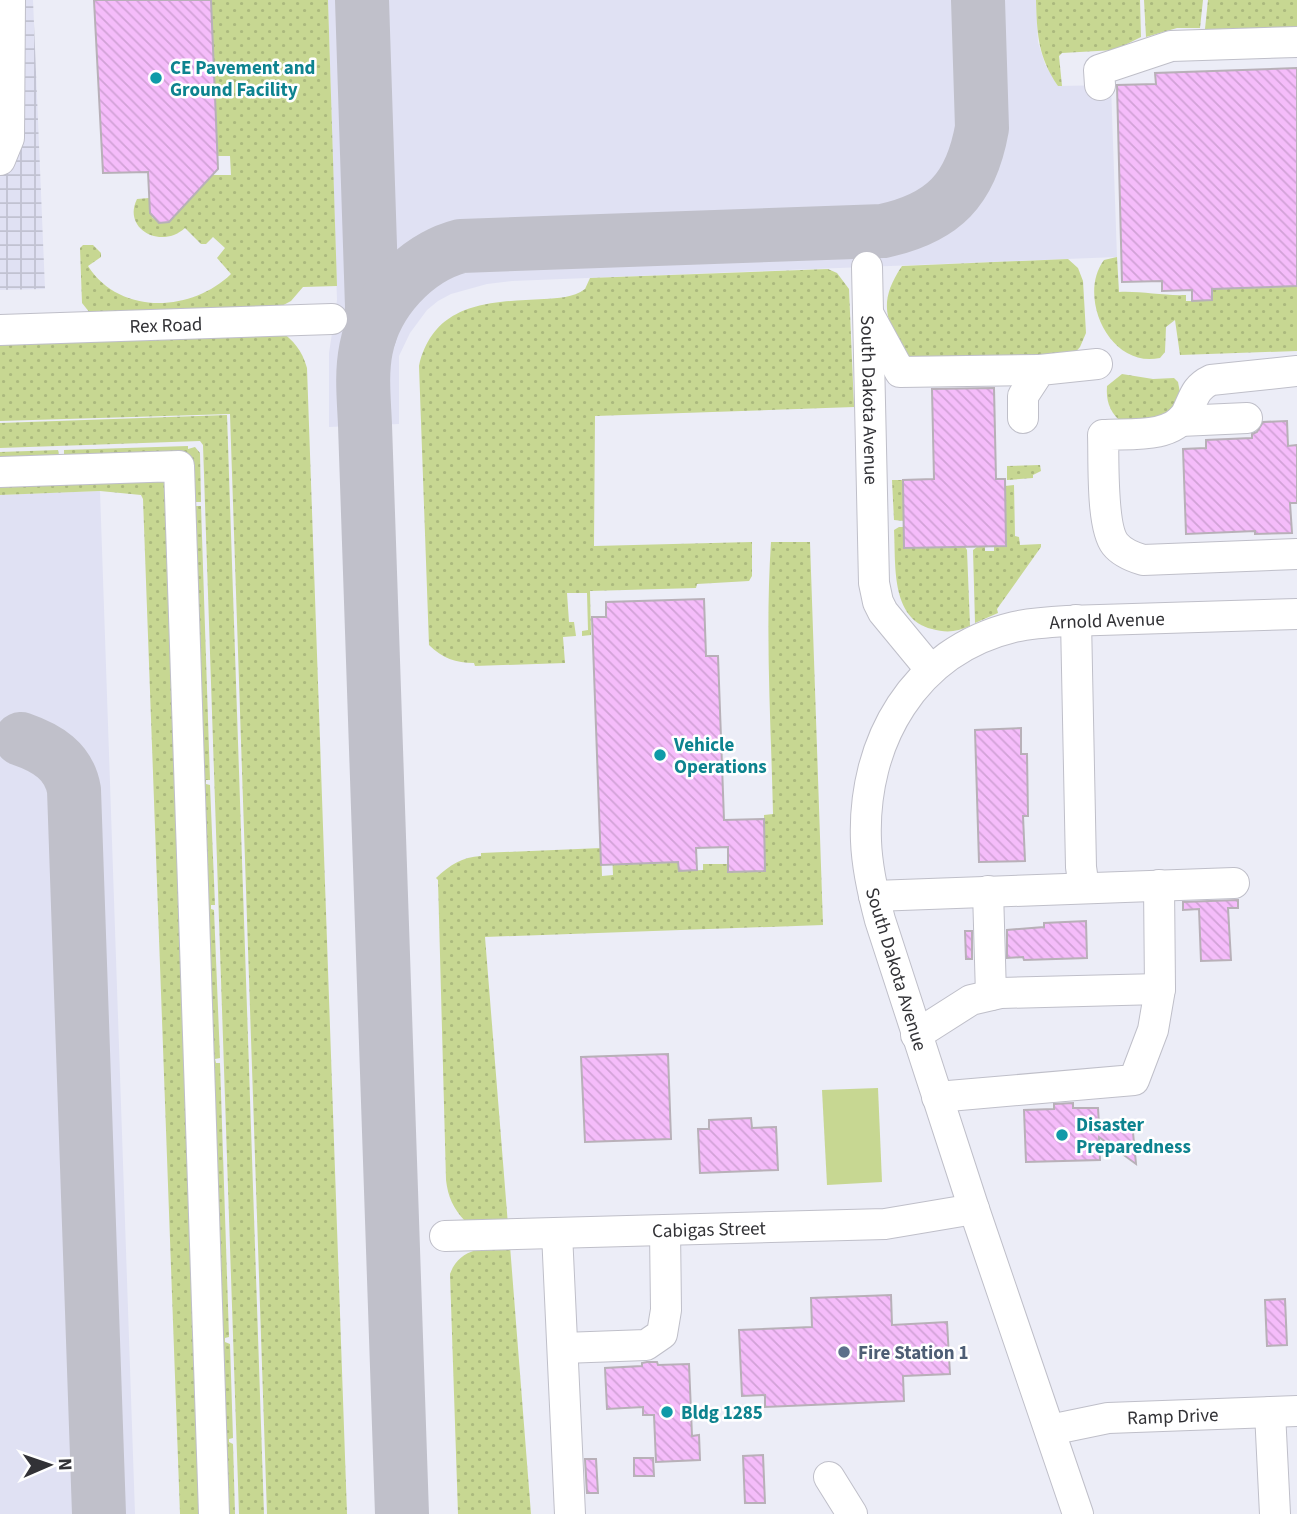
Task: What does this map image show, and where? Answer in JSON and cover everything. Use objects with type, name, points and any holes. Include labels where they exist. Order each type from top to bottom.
[{"type":"street","points":[[0,160],[9,138],[10,0]]},
{"type":"street","points":[[1100,86],[1098,70],[1171,46],[1297,42]]},
{"type":"street","name":"South Dakota Avenue","points":[[867,267],[874,583],[878,603],[888,619],[930,669],[901,705],[890,724],[870,781],[866,841],[874,896],[916,1035],[1079,1514]]},
{"type":"street","points":[[869,314],[900,372],[1040,370],[1097,364]]},
{"type":"street","name":"Rex Road","points":[[0,330],[332,318]]},
{"type":"street","points":[[1023,418],[1023,396],[1040,370]]},
{"type":"street","points":[[1297,378],[1211,380],[1202,384],[1194,394],[1185,414],[1174,427],[1146,433],[1103,435],[1107,528],[1114,544],[1122,551],[1143,560],[1221,544],[1297,554]]},
{"type":"street","points":[[1180,421],[1247,418]]},
{"type":"street","points":[[0,472],[179,466],[214,1514]]},
{"type":"street","name":"Arnold Avenue","points":[[930,669],[973,643],[1011,628],[1076,621],[1297,614]]},
{"type":"street","points":[[1076,621],[1081,867],[1084,888]]},
{"type":"street","points":[[874,896],[1234,883]]},
{"type":"street","points":[[937,1097],[1134,1080],[1153,1030],[1160,989],[1159,885]]},
{"type":"street","points":[[988,891],[991,995]]},
{"type":"street","points":[[916,1035],[971,1000],[1001,993],[1160,989]]},
{"type":"street","name":"Cabigas Street","points":[[445,1236],[885,1224],[974,1209]]},
{"type":"street","points":[[563,1348],[646,1345],[662,1334],[667,1310],[665,1230]]},
{"type":"street","points":[[557,1233],[570,1514]]},
{"type":"street","points":[[1275,1514],[1283,1411]]},
{"type":"street","name":"Ramp Drive","points":[[1050,1430],[1108,1418],[1283,1411]]},
{"type":"street","points":[[828,1478],[852,1514]]},
{"type":"shaded area","points":[[0,0],[33,0],[45,289],[0,290]]},
{"type":"shaded area","points":[[328,0],[1036,0],[1038,42],[1045,64],[1058,86],[1111,85],[1117,257],[487,284],[451,294],[438,301],[427,310],[410,333],[399,356],[399,424],[329,427],[329,353],[337,300]]},
{"type":"shaded area","points":[[100,491],[135,1514],[0,1514],[0,495]]},
{"type":"green space","points":[[211,0],[328,0],[337,286],[303,287],[291,301],[276,309],[90,313],[82,303],[80,248],[83,245],[93,245],[101,253],[101,257],[88,266],[102,282],[118,294],[137,301],[157,303],[197,296],[215,287],[231,274],[217,258],[225,248],[213,237],[206,244],[201,244],[185,228],[165,237],[146,233],[139,227],[134,210],[137,199],[149,198],[152,217],[159,223],[169,222],[212,175],[231,175],[230,156],[217,156]]},
{"type":"green space","points":[[1036,0],[1140,0],[1141,37],[1115,50],[1062,53],[1059,56],[1062,86],[1058,86],[1046,65],[1040,45]]},
{"type":"green space","points":[[1144,0],[1203,0],[1200,28],[1177,28],[1146,37]]},
{"type":"green space","points":[[1208,0],[1297,0],[1297,28],[1205,29]]},
{"type":"green space","points":[[1117,257],[1119,292],[1186,295],[1186,301],[1192,301],[1212,289],[1297,286],[1297,351],[1180,355],[1175,320],[1166,327],[1165,352],[1160,358],[1142,358],[1126,352],[1113,341],[1103,327],[1096,310],[1094,292],[1097,275],[1104,260]]},
{"type":"green space","points":[[1068,259],[1078,268],[1083,281],[1086,333],[1073,355],[907,362],[890,325],[887,303],[889,292],[902,266]]},
{"type":"green space","points":[[828,269],[837,273],[849,289],[854,407],[595,416],[594,546],[752,542],[752,576],[749,581],[697,584],[696,588],[590,591],[591,635],[582,636],[582,631],[588,630],[587,593],[567,593],[569,622],[574,622],[576,636],[563,637],[565,663],[475,666],[474,663],[455,661],[444,656],[429,645],[419,366],[426,345],[437,329],[451,317],[484,305],[576,294],[585,289],[590,278]]},
{"type":"green space","points":[[279,330],[297,346],[307,368],[347,1514],[267,1514],[230,414],[0,421],[0,339]]},
{"type":"green space","points":[[1122,374],[1153,379],[1174,378],[1178,382],[1181,398],[1164,418],[1119,420],[1109,405],[1107,386]]},
{"type":"green space","points":[[227,415],[264,1514],[239,1514],[203,445],[200,441],[0,448],[0,423]]},
{"type":"green space","points":[[188,446],[188,449],[195,447],[200,453],[201,502],[196,502],[196,506],[201,506],[210,780],[206,780],[206,784],[210,785],[215,905],[211,905],[211,909],[214,910],[220,1058],[215,1059],[216,1063],[220,1063],[229,1337],[225,1338],[225,1342],[230,1344],[233,1438],[229,1439],[229,1442],[233,1444],[235,1514],[224,1514],[188,458],[0,464],[0,452],[58,450],[59,455],[64,455],[64,450]]},
{"type":"green space","points":[[1040,465],[1041,471],[1033,475],[1033,478],[1007,480],[1007,466]]},
{"type":"green space","points":[[0,478],[166,479],[209,1514],[180,1514],[143,499],[141,495],[100,491],[0,495]]},
{"type":"green space","points":[[892,480],[903,480],[904,521],[894,520]]},
{"type":"green space","points":[[1014,485],[1015,536],[1019,537],[1020,545],[1041,544],[1041,547],[997,609],[998,613],[975,623],[973,550],[985,546],[985,551],[994,551],[994,546],[1006,545],[1005,486]]},
{"type":"green space","points":[[904,527],[905,548],[965,547],[970,626],[961,630],[937,630],[918,623],[909,614],[902,602],[896,573],[894,530]]},
{"type":"green space","points":[[771,542],[810,542],[823,925],[485,937],[508,1225],[465,1221],[452,1202],[446,1180],[436,878],[457,862],[481,856],[481,853],[601,848],[602,876],[613,875],[612,851],[630,864],[667,863],[678,853],[679,871],[703,870],[703,864],[728,864],[765,871],[764,815],[773,814],[768,644]]},
{"type":"green space","points":[[878,1088],[882,1182],[827,1185],[822,1090]]},
{"type":"green space","points":[[510,1246],[531,1514],[458,1514],[450,1274],[454,1265],[467,1254]]},
{"type":"building","name":"CE Pavement and Ground Facility","points":[[94,0],[211,0],[218,169],[169,222],[159,223],[150,213],[148,172],[103,173]]},
{"type":"building","points":[[1297,68],[1297,286],[1212,289],[1212,300],[1192,301],[1192,290],[1162,291],[1162,281],[1122,282],[1117,85],[1156,84],[1155,73]]},
{"type":"building","points":[[994,388],[996,479],[1005,479],[1006,546],[904,548],[903,480],[934,479],[932,389]]},
{"type":"building","points":[[1287,421],[1288,446],[1297,445],[1297,503],[1290,503],[1292,533],[1255,534],[1255,531],[1186,534],[1183,449],[1206,448],[1206,440],[1252,438],[1252,434],[1257,432],[1263,422]]},
{"type":"building","name":"Vehicle Operations","points":[[704,599],[706,656],[718,656],[724,820],[764,819],[765,871],[728,872],[728,847],[696,848],[697,870],[679,871],[678,862],[601,865],[592,617],[606,617],[606,602]]},
{"type":"building","points":[[1021,728],[1021,754],[1027,754],[1028,816],[1023,816],[1025,861],[979,862],[975,730]]},
{"type":"building","points":[[1238,900],[1238,908],[1228,908],[1231,960],[1201,961],[1199,909],[1183,910],[1183,902]]},
{"type":"building","points":[[1086,921],[1087,958],[1007,958],[1007,930],[1044,927],[1044,923]]},
{"type":"building","points":[[965,931],[972,931],[972,959],[966,959]]},
{"type":"building","points":[[668,1054],[671,1139],[585,1142],[581,1057]]},
{"type":"building","name":"Disaster Preparedness","points":[[1073,1103],[1073,1108],[1098,1108],[1099,1124],[1132,1122],[1136,1164],[1099,1137],[1100,1160],[1026,1162],[1024,1110],[1054,1109],[1054,1104]]},
{"type":"building","points":[[751,1118],[752,1128],[776,1127],[778,1170],[700,1173],[698,1129],[709,1129],[709,1120]]},
{"type":"building","name":"Fire Station 1","points":[[891,1295],[892,1325],[947,1322],[950,1374],[903,1376],[904,1401],[765,1407],[765,1395],[742,1396],[739,1330],[812,1327],[811,1298]]},
{"type":"building","points":[[1285,1299],[1287,1345],[1267,1346],[1265,1300]]},
{"type":"building","name":"Bldg 1285","points":[[657,1362],[658,1365],[689,1364],[692,1436],[699,1435],[700,1460],[656,1462],[654,1415],[643,1415],[643,1407],[607,1409],[605,1368],[642,1366],[642,1363]]},
{"type":"building","points":[[763,1455],[765,1503],[745,1503],[743,1456]]},
{"type":"building","points":[[634,1458],[653,1458],[654,1476],[634,1476]]},
{"type":"building","points":[[585,1459],[596,1459],[598,1493],[587,1493]]},
{"type":"taxiway","points":[[362,0],[372,307],[370,334]]},
{"type":"taxiway","points":[[402,1514],[363,387],[364,358],[371,332],[388,299],[413,271],[444,252],[461,246],[883,231],[922,218],[951,198],[962,184],[977,150],[982,128],[978,0]]},
{"type":"taxiway","points":[[21,739],[48,751],[62,763],[74,790],[99,1514]]},
{"type":"place","name":"CE Pavement and Ground Facility","points":[[156,78]]},
{"type":"place","name":"Vehicle Operations","points":[[660,755]]},
{"type":"place","name":"Disaster Preparedness","points":[[1062,1135]]},
{"type":"place","name":"Fire Station 1","points":[[844,1352]]},
{"type":"place","name":"Bldg 1285","points":[[667,1412]]}]
